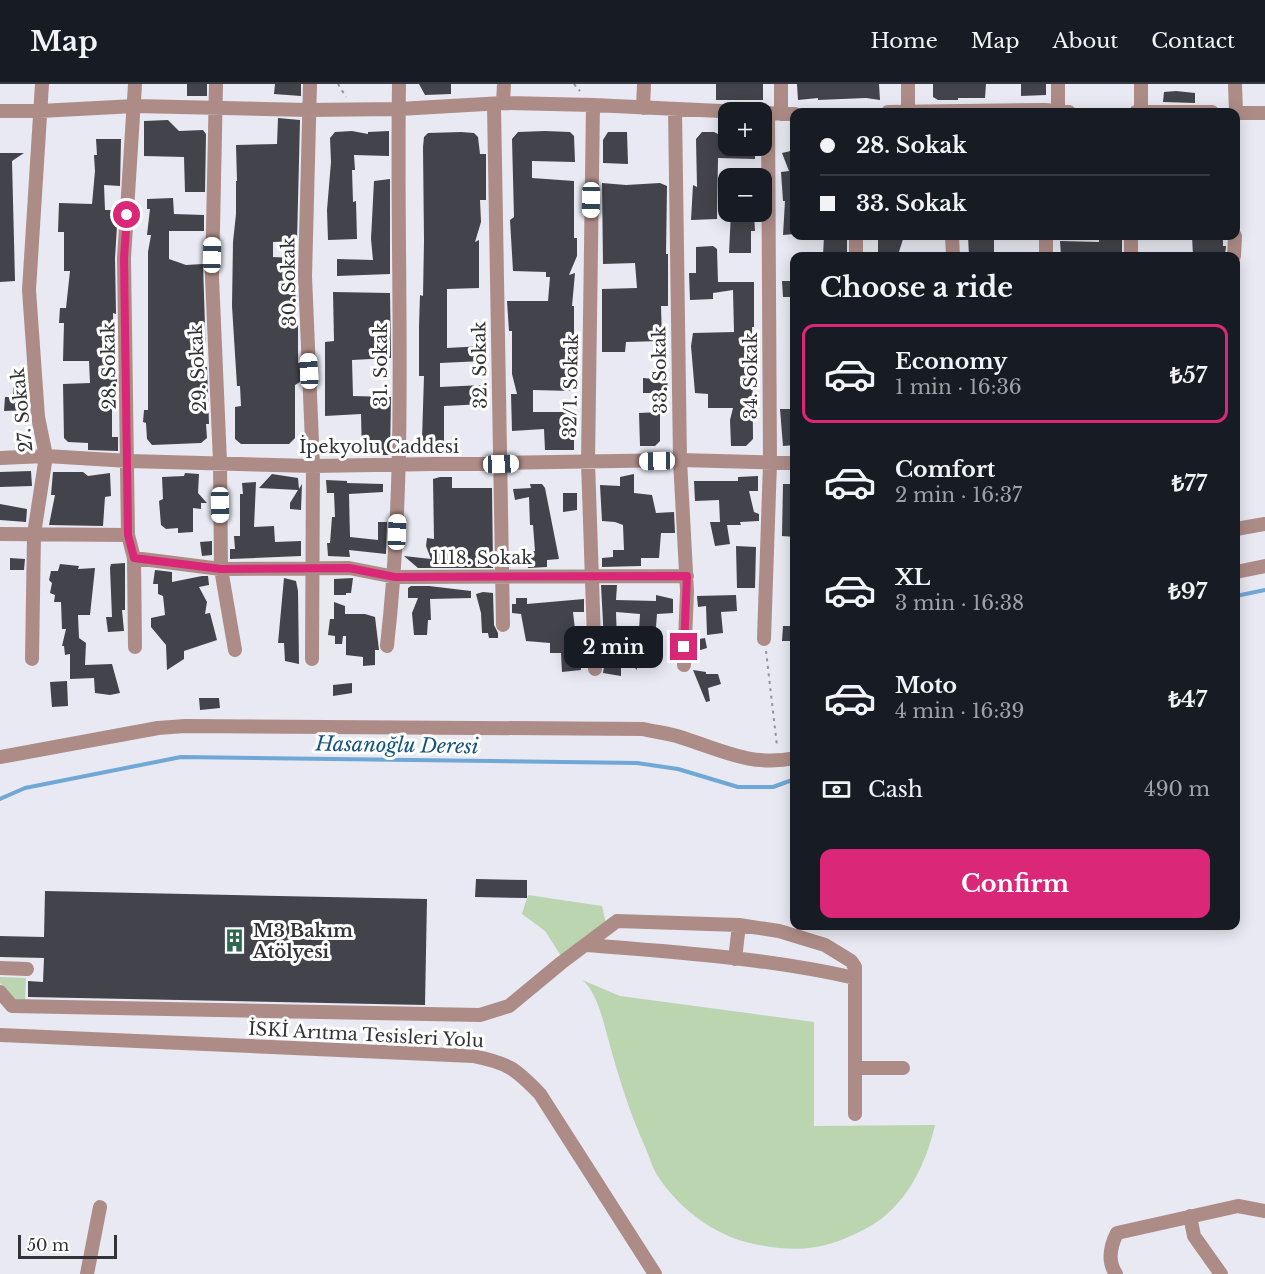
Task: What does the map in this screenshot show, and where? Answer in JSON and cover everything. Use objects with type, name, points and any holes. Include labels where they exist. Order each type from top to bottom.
[{"type":"street","name":"27. Sokak","points":[[32,659],[34,534],[46,456],[38,417],[30,290],[42,84]]},
{"type":"street","name":"28. Sokak","points":[[135,84],[124,258],[129,461],[128,535],[134,558],[135,646]]},
{"type":"street","name":"29. Sokak","points":[[216,84],[212,277],[220,462],[221,569],[235,650]]},
{"type":"street","name":"30. Sokak","points":[[310,84],[305,276],[313,466],[312,659]]},
{"type":"street","name":"31. Sokak","points":[[387,646],[395,577],[399,466],[399,84]]},
{"type":"street","name":"32. Sokak","points":[[503,625],[499,104],[504,84]]},
{"type":"street","points":[[642,108],[644,84]]},
{"type":"street","name":"34. Sokak","points":[[772,109],[781,84]]},
{"type":"street","points":[[908,84],[908,108]]},
{"type":"street","points":[[1050,108],[1059,84]]},
{"type":"street","points":[[1138,108],[1141,84]]},
{"type":"street","points":[[1235,84],[1236,108]]},
{"type":"street","points":[[0,111],[135,106],[308,110],[399,109],[499,104],[593,105],[718,111]]},
{"type":"street","name":"32/1. Sokak","points":[[593,105],[588,462],[595,669]]},
{"type":"street","name":"33. Sokak","points":[[675,109],[680,460],[687,576],[684,665]]},
{"type":"street","points":[[1240,113],[1265,113]]},
{"type":"street","points":[[772,114],[790,114]]},
{"type":"street","name":"34. Sokak","points":[[764,639],[770,463],[770,156]]},
{"type":"street","name":"İpekyolu Caddesi","points":[[0,458],[46,456],[129,461],[313,466],[680,460],[790,463]]},
{"type":"street","points":[[1240,528],[1265,524]]},
{"type":"street","points":[[0,534],[128,535]]},
{"type":"street","name":"1118. Sokak","points":[[134,558],[221,569],[349,568],[395,577],[687,576]]},
{"type":"street","points":[[1240,571],[1265,566]]},
{"type":"street","points":[[0,757],[158,728],[185,726],[643,729],[676,736],[745,759],[778,761],[790,759]]},
{"type":"street","points":[[0,992],[6,1006],[480,1016],[509,1006],[618,921],[739,925],[779,931],[825,945],[851,961],[855,967],[855,1114]]},
{"type":"street","points":[[735,959],[739,925]]},
{"type":"street","points":[[586,945],[735,959],[820,970],[855,978]]},
{"type":"street","points":[[0,968],[27,969]]},
{"type":"street","name":"İSKİ Arıtma Tesisleri Yolu","points":[[0,1035],[473,1056],[498,1061],[518,1071],[540,1094],[655,1274]]},
{"type":"street","points":[[855,1068],[903,1068]]},
{"type":"street","points":[[1116,1274],[1111,1266],[1111,1244],[1117,1233],[1238,1206],[1265,1211]]},
{"type":"street","points":[[87,1274],[100,1207]]},
{"type":"street","points":[[1190,1216],[1194,1236],[1221,1274]]},
{"type":"path","points":[[764,639],[778,761]]},
{"type":"green space","points":[[528,895],[602,906],[606,924],[563,959],[545,931],[522,914]]},
{"type":"green space","points":[[0,977],[26,978],[25,1002],[15,999],[0,983]]},
{"type":"green space","points":[[582,980],[620,996],[814,1022],[814,1126],[935,1125],[926,1155],[912,1184],[892,1209],[867,1228],[838,1241],[812,1248],[770,1247],[754,1244],[726,1235],[700,1220],[678,1201],[655,1171],[625,1096],[599,1008],[592,992]]},
{"type":"building","points":[[187,84],[207,84],[207,96],[187,96]]},
{"type":"building","points":[[275,84],[301,84],[301,96],[274,94]]},
{"type":"building","points":[[419,84],[451,84],[451,94],[425,95]]},
{"type":"building","points":[[716,84],[763,84],[763,100],[716,100]]},
{"type":"building","points":[[797,84],[879,84],[880,100],[866,98],[818,100],[818,98],[798,100]]},
{"type":"building","points":[[933,84],[986,84],[985,98],[938,100],[933,97]]},
{"type":"building","points":[[1021,84],[1046,84],[1046,95],[1021,96]]},
{"type":"building","points":[[1164,92],[1195,93],[1195,103],[1163,102]]},
{"type":"building","points":[[278,118],[300,120],[297,241],[273,242],[273,257],[295,258],[300,382],[295,385],[295,438],[289,444],[241,444],[235,439],[235,407],[241,406],[240,386],[237,386],[232,306],[237,181],[236,145],[277,144]]},
{"type":"building","points":[[168,120],[179,131],[203,130],[206,134],[205,192],[185,192],[184,157],[144,156],[144,121]]},
{"type":"building","points":[[352,131],[368,134],[368,132],[389,131],[389,156],[354,155],[353,202],[356,201],[357,239],[328,240],[330,138],[335,132]]},
{"type":"building","points":[[518,132],[570,132],[574,136],[575,162],[532,161],[532,178],[574,181],[574,238],[577,238],[577,256],[569,275],[575,273],[572,306],[574,306],[574,339],[568,339],[572,391],[533,390],[533,412],[574,412],[574,450],[545,450],[544,429],[512,431],[511,394],[517,394],[512,374],[512,331],[509,331],[507,301],[548,301],[550,277],[546,277],[546,272],[513,271],[510,220],[514,217],[512,139]]},
{"type":"building","points":[[608,132],[627,132],[628,164],[603,163],[603,140]]},
{"type":"building","points":[[702,132],[714,132],[718,134],[718,156],[755,156],[755,159],[718,158],[717,219],[691,220],[693,185],[697,187],[696,139]]},
{"type":"building","points":[[428,133],[474,133],[478,137],[480,154],[486,154],[486,200],[480,200],[481,222],[475,242],[479,240],[479,288],[447,289],[447,348],[483,346],[483,361],[440,363],[440,387],[483,385],[485,404],[444,406],[444,444],[427,445],[422,439],[424,376],[419,376],[420,295],[423,296],[424,137]]},
{"type":"building","points":[[96,139],[121,139],[120,186],[104,185],[105,210],[118,210],[115,258],[116,314],[113,313],[114,369],[117,369],[117,385],[112,393],[112,437],[118,437],[118,451],[88,450],[88,443],[68,442],[64,438],[63,384],[90,383],[89,361],[63,361],[64,323],[59,323],[60,308],[66,308],[70,271],[64,271],[64,232],[58,232],[59,203],[92,204],[94,155],[97,155]]},
{"type":"building","points":[[790,151],[790,234],[783,235],[785,201],[783,201],[781,172],[789,171],[782,153]]},
{"type":"building","points":[[0,153],[24,153],[12,161],[15,281],[0,282]]},
{"type":"building","points":[[390,179],[390,274],[337,276],[337,259],[373,260],[371,239],[374,181]]},
{"type":"building","points":[[602,183],[626,185],[660,183],[667,186],[668,306],[661,306],[662,341],[626,342],[625,352],[602,352],[602,289],[637,288],[635,263],[603,264]]},
{"type":"building","points":[[173,198],[174,214],[204,215],[204,231],[169,231],[169,259],[186,265],[203,264],[206,358],[202,367],[207,367],[209,424],[206,424],[207,438],[201,443],[152,445],[147,439],[146,423],[143,422],[144,410],[148,410],[148,252],[151,235],[147,235],[150,209],[147,209],[147,199]]},
{"type":"building","points":[[731,222],[755,222],[755,231],[751,231],[751,253],[729,253]]},
{"type":"building","points":[[824,240],[847,240],[847,252],[823,252]]},
{"type":"building","points":[[878,240],[903,240],[899,252],[878,252]]},
{"type":"building","points":[[968,240],[994,240],[994,252],[969,252]]},
{"type":"building","points":[[1099,240],[1122,240],[1122,252],[1061,252],[1060,241],[1099,242]]},
{"type":"building","points":[[1192,240],[1223,240],[1223,246],[1226,246],[1225,252],[1193,252]]},
{"type":"building","points":[[713,246],[717,249],[718,282],[754,282],[753,439],[746,446],[731,446],[730,420],[733,408],[708,408],[708,394],[695,393],[691,346],[693,333],[734,332],[733,290],[713,293],[713,299],[690,300],[689,273],[696,273],[696,247]]},
{"type":"building","points":[[782,281],[790,281],[790,297],[783,297]]},
{"type":"building","points":[[333,292],[390,293],[391,358],[352,360],[353,396],[391,397],[390,455],[362,455],[361,414],[325,416],[325,342],[334,341]]},
{"type":"building","points":[[668,373],[667,393],[643,393],[643,378],[655,379]]},
{"type":"building","points":[[27,382],[28,410],[4,411],[5,397],[13,397],[13,383]]},
{"type":"building","points":[[780,409],[790,409],[790,445],[783,446]]},
{"type":"building","points":[[660,412],[660,441],[655,446],[640,446],[639,413]]},
{"type":"building","points":[[31,471],[32,486],[0,487],[0,472]]},
{"type":"building","points":[[53,472],[83,472],[88,476],[110,473],[111,496],[105,497],[103,526],[49,525],[55,495],[51,495]]},
{"type":"building","points":[[185,473],[199,474],[198,493],[207,503],[201,503],[201,509],[193,508],[193,532],[178,533],[178,528],[166,529],[161,525],[159,501],[163,499],[162,477],[184,476]]},
{"type":"building","points":[[272,474],[298,478],[299,489],[302,484],[301,510],[290,509],[290,503],[298,490],[259,488]]},
{"type":"building","points":[[634,474],[634,493],[652,495],[656,513],[674,512],[675,533],[661,533],[659,558],[641,558],[641,566],[602,567],[602,558],[613,557],[613,550],[624,550],[623,525],[602,521],[600,485],[620,486],[620,477]]},
{"type":"building","points":[[758,476],[758,491],[749,491],[754,512],[759,514],[759,521],[727,525],[730,544],[715,546],[710,522],[720,522],[719,500],[695,501],[694,481],[738,481],[738,477]]},
{"type":"building","points":[[452,477],[452,488],[492,488],[493,568],[418,568],[404,556],[431,559],[426,546],[427,538],[434,539],[433,479]]},
{"type":"building","points":[[326,480],[383,484],[383,492],[349,494],[350,537],[378,540],[378,522],[387,522],[386,554],[349,550],[350,557],[328,556],[327,543],[330,543],[332,517],[335,517],[334,493],[327,493]]},
{"type":"building","points":[[256,482],[254,527],[274,526],[275,542],[301,541],[301,556],[230,559],[230,549],[235,549],[234,536],[240,536],[242,483]]},
{"type":"building","points":[[530,484],[542,484],[545,488],[559,559],[547,560],[547,567],[528,568],[527,558],[530,557],[530,552],[535,551],[533,525],[530,525],[529,497],[515,500],[513,489],[531,488]]},
{"type":"building","points":[[783,484],[790,484],[790,537],[782,536]]},
{"type":"building","points":[[563,493],[577,493],[577,510],[563,512]]},
{"type":"building","points":[[0,504],[27,509],[26,522],[0,520]]},
{"type":"building","points":[[212,541],[212,555],[202,556],[200,542]]},
{"type":"building","points":[[736,546],[756,547],[755,588],[737,588]]},
{"type":"building","points":[[10,558],[25,559],[24,570],[10,570]]},
{"type":"building","points":[[125,563],[125,610],[122,610],[124,631],[108,632],[106,617],[112,617],[110,568],[111,564]]},
{"type":"building","points":[[60,564],[79,566],[78,569],[95,568],[90,615],[78,615],[79,638],[86,643],[85,665],[112,664],[120,693],[110,695],[95,693],[94,678],[70,679],[70,654],[65,655],[64,646],[62,646],[66,629],[62,629],[61,602],[54,602],[55,595],[50,593],[51,571],[58,571]]},
{"type":"building","points":[[155,570],[172,572],[172,582],[208,576],[209,585],[199,587],[207,602],[205,614],[210,613],[217,640],[184,651],[184,659],[167,670],[166,645],[151,627],[151,618],[165,615],[163,596],[158,594],[158,584],[153,584]]},
{"type":"building","points":[[284,578],[296,581],[298,591],[299,664],[285,661],[284,643],[278,643]]},
{"type":"building","points":[[353,578],[351,593],[334,595],[334,579]]},
{"type":"building","points":[[601,585],[617,585],[616,600],[656,601],[656,595],[673,599],[673,613],[657,614],[655,640],[639,630],[640,614],[616,612],[617,642],[635,643],[637,670],[621,654],[621,676],[603,673],[605,660]]},
{"type":"building","points":[[411,586],[471,591],[471,598],[430,599],[431,620],[428,620],[427,635],[414,635],[412,613],[418,598],[408,598],[408,588]]},
{"type":"building","points":[[493,593],[494,625],[498,638],[489,638],[488,633],[482,633],[481,613],[476,594]]},
{"type":"building","points":[[736,595],[737,611],[721,612],[723,633],[707,635],[706,606],[698,607],[697,596]]},
{"type":"building","points":[[516,598],[527,598],[527,604],[584,599],[584,612],[573,612],[576,638],[580,638],[581,670],[562,672],[561,653],[550,653],[550,643],[526,641],[521,614],[512,613],[512,604],[516,604]]},
{"type":"building","points":[[334,602],[345,606],[345,614],[365,614],[375,617],[379,650],[375,650],[375,665],[363,666],[363,657],[346,655],[346,636],[343,636],[342,644],[335,644],[335,636],[328,635],[330,619],[334,619]]},
{"type":"building","points":[[783,626],[790,626],[790,641],[782,641]]},
{"type":"building","points":[[705,638],[707,648],[694,652],[694,640]]},
{"type":"building","points":[[693,670],[706,672],[706,674],[718,674],[721,684],[708,688],[710,701],[706,702]]},
{"type":"building","points":[[67,681],[68,706],[52,707],[50,682]]},
{"type":"building","points":[[352,683],[352,693],[333,696],[333,685]]},
{"type":"building","points":[[199,698],[219,698],[220,708],[200,710]]},
{"type":"building","points":[[476,879],[527,880],[527,898],[475,897]]},
{"type":"building","name":"M3 Bakım Atölyesi","points":[[45,891],[427,899],[425,1005],[28,997],[28,981],[43,982],[44,958],[0,957],[0,936],[44,937]]},
{"type":"waterway","name":"Hasanoğlu Deresi","points":[[1240,595],[1265,590]]},
{"type":"waterway","name":"Hasanoğlu Deresi","points":[[0,799],[25,788],[181,757],[637,763],[678,769],[738,787],[773,787],[790,781]]},
{"type":"place","name":"M3 Bakım Atölyesi","points":[[235,941]]},
{"type":"route","points":[[127,215],[124,258],[129,461],[128,535],[134,558],[221,569],[349,568],[395,577],[687,576],[684,647]]}]
